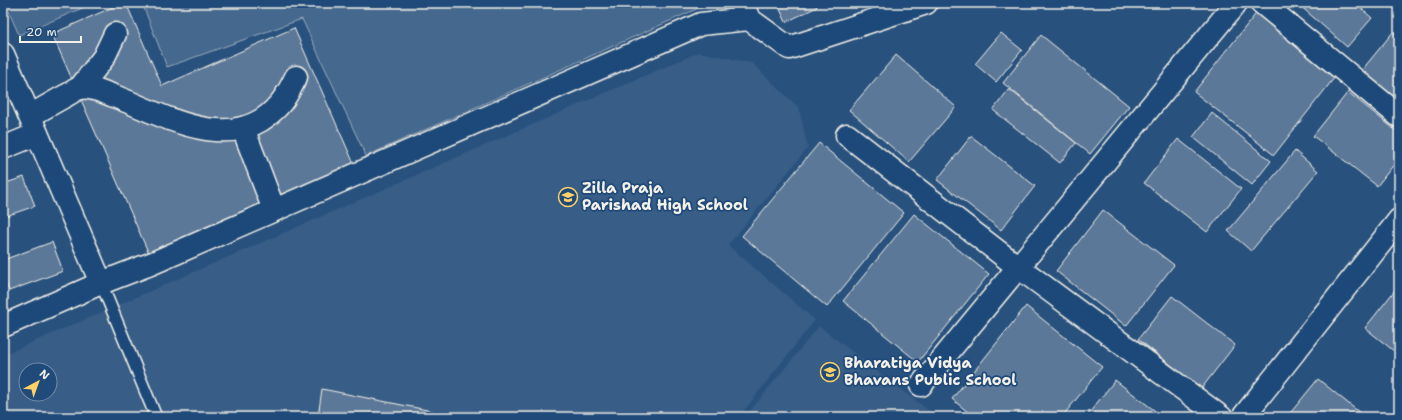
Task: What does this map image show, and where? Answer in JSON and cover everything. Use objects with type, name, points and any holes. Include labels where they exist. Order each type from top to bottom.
[{"type":"street","points":[[3,326],[101,283],[152,263],[701,24],[746,11],[789,48],[926,3]]},
{"type":"street","points":[[921,385],[1236,3]]},
{"type":"street","points":[[1262,3],[1399,116]]},
{"type":"street","points":[[3,148],[80,88],[104,57],[115,34]]},
{"type":"street","points":[[3,54],[101,283]]},
{"type":"street","points":[[80,88],[99,90],[179,123],[205,129],[227,131],[243,128],[258,122],[274,110],[288,92],[296,77]]},
{"type":"street","points":[[243,128],[274,210]]},
{"type":"street","points":[[847,135],[1018,267],[1222,417]]},
{"type":"street","points":[[1243,417],[1399,220]]},
{"type":"lane","points":[[101,283],[156,417]]},
{"type":"shaded area","points":[[5,3],[94,3],[19,35]]},
{"type":"shaded area","points":[[142,3],[710,3],[366,156],[302,19],[167,67]]},
{"type":"shaded area","name":"Zilla Praja Parishad High School","points":[[699,52],[752,63],[799,108],[808,148],[728,245],[815,320],[739,417],[3,417],[3,355]]},
{"type":"shaded area","name":"Bharatiya Vidya Bhavans Public School","points":[[819,326],[937,417],[745,417]]},
{"type":"building","points":[[122,3],[126,3],[162,86],[294,28],[358,173],[153,263],[52,34]]},
{"type":"building","points":[[777,3],[815,3],[817,7],[786,22]]},
{"type":"building","points":[[1297,3],[1355,3],[1372,18],[1347,47]]},
{"type":"building","points":[[1258,11],[1338,73],[1274,155],[1194,92]]},
{"type":"building","points":[[1393,32],[1399,37],[1399,109],[1358,75]]},
{"type":"building","points":[[1001,33],[1022,50],[996,82],[975,64]]},
{"type":"building","points":[[1041,35],[1129,106],[1090,154],[1003,83]]},
{"type":"building","points":[[896,55],[956,107],[909,162],[849,110]]},
{"type":"building","points":[[1009,89],[1076,143],[1060,163],[993,110]]},
{"type":"building","points":[[1348,92],[1399,133],[1399,158],[1377,186],[1313,136]]},
{"type":"building","points":[[1212,113],[1271,161],[1252,185],[1193,137]]},
{"type":"building","points":[[971,136],[1035,186],[1001,230],[937,180]]},
{"type":"building","points":[[1178,139],[1241,189],[1207,232],[1144,183]]},
{"type":"building","points":[[819,143],[904,213],[827,307],[742,236]]},
{"type":"building","points":[[1295,151],[1318,171],[1251,251],[1228,231]]},
{"type":"building","points":[[24,177],[35,206],[3,217],[3,184]]},
{"type":"building","points":[[1103,210],[1174,265],[1126,326],[1056,271]]},
{"type":"building","points":[[914,214],[989,274],[918,362],[843,301]]},
{"type":"building","points":[[52,242],[63,271],[9,291],[3,275],[3,260]]},
{"type":"building","points":[[3,284],[6,292],[3,293]]},
{"type":"building","points":[[1399,285],[1399,355],[1365,328]]},
{"type":"building","points":[[1172,296],[1235,345],[1201,389],[1138,339]]},
{"type":"building","points":[[1026,306],[1102,367],[1062,417],[974,417],[952,399]]},
{"type":"building","points":[[1318,379],[1365,417],[1287,417]]},
{"type":"building","points":[[1115,380],[1163,417],[1086,417]]},
{"type":"building","points":[[322,389],[447,414],[449,417],[318,417]]},
{"type":"place","name":"Zilla Praja Parishad High School","points":[[568,197]]},
{"type":"place","name":"Bharatiya Vidya Bhavans Public School","points":[[830,372]]}]
